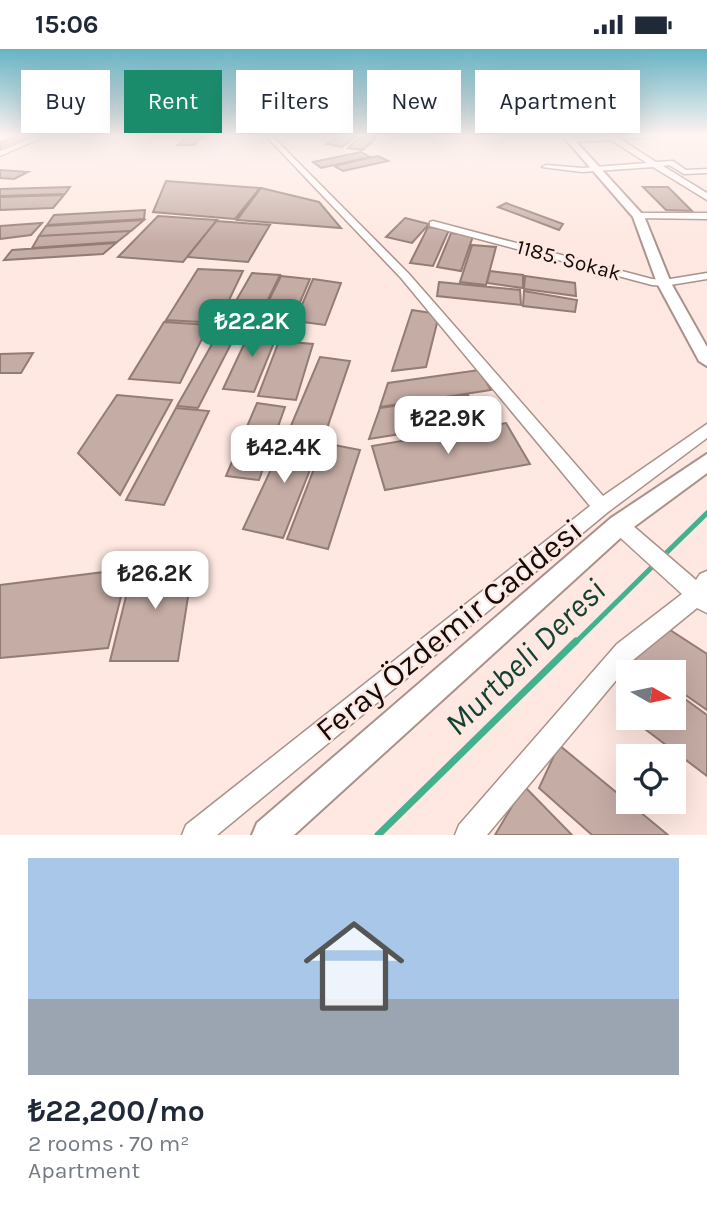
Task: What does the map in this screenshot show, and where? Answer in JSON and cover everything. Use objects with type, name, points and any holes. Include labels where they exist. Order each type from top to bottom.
[{"type":"street","points":[[304,172],[405,276],[611,516],[673,572],[704,592],[625,652],[469,835]]},
{"type":"street","points":[[597,172],[638,216],[664,283],[707,361]]},
{"type":"street","points":[[667,172],[707,197]]},
{"type":"street","points":[[688,184],[707,183]]},
{"type":"street","points":[[638,216],[707,216]]},
{"type":"street","name":"1185. Sokak","points":[[433,224],[652,282],[664,283],[707,276]]},
{"type":"street","name":"Feray Özdemir Caddesi","points":[[196,835],[512,580],[611,516],[707,431]]},
{"type":"street","points":[[269,835],[530,605],[611,516],[707,462]]},
{"type":"street","points":[[512,580],[530,605]]},
{"type":"building","points":[[0,172],[28,172],[14,179],[0,178]]},
{"type":"building","points":[[166,181],[260,188],[235,219],[153,212]]},
{"type":"building","points":[[70,187],[65,194],[0,196],[0,189]]},
{"type":"building","points":[[643,187],[668,187],[692,211],[666,210]]},
{"type":"building","points":[[261,188],[319,202],[341,228],[237,220]]},
{"type":"building","points":[[64,195],[53,208],[0,210],[0,197]]},
{"type":"building","points":[[506,203],[563,224],[559,230],[498,207]]},
{"type":"building","points":[[145,210],[144,219],[47,225],[54,215]]},
{"type":"building","points":[[158,216],[217,220],[183,262],[118,257]]},
{"type":"building","points":[[405,218],[429,224],[412,243],[386,237]]},
{"type":"building","points":[[144,220],[131,231],[39,236],[46,226]]},
{"type":"building","points":[[216,221],[270,225],[248,262],[187,257]]},
{"type":"building","points":[[42,223],[31,235],[0,239],[0,226]]},
{"type":"building","points":[[428,227],[449,230],[433,266],[410,263]]},
{"type":"building","points":[[131,231],[117,242],[32,248],[39,236]]},
{"type":"building","points":[[451,233],[473,236],[461,271],[437,267]]},
{"type":"building","points":[[116,243],[103,254],[4,260],[12,250]]},
{"type":"building","points":[[472,245],[496,247],[486,285],[460,282]]},
{"type":"building","points":[[198,269],[243,271],[218,323],[166,320]]},
{"type":"building","points":[[490,271],[523,275],[523,288],[487,283]]},
{"type":"building","points":[[252,273],[280,275],[260,316],[229,313]]},
{"type":"building","points":[[281,276],[310,279],[292,321],[260,318]]},
{"type":"building","points":[[525,276],[575,283],[576,296],[524,289]]},
{"type":"building","points":[[313,279],[341,283],[325,325],[295,321]]},
{"type":"building","points":[[439,282],[520,290],[521,305],[437,296]]},
{"type":"building","points":[[524,291],[577,300],[575,312],[523,306]]},
{"type":"building","points":[[412,310],[431,313],[438,319],[426,367],[392,371]]},
{"type":"building","points":[[228,316],[245,317],[198,408],[177,406]]},
{"type":"building","points":[[164,322],[209,325],[180,383],[129,379]]},
{"type":"building","points":[[253,325],[280,328],[254,392],[223,389]]},
{"type":"building","points":[[279,341],[313,344],[296,400],[258,396]]},
{"type":"building","points":[[33,353],[21,373],[0,373],[0,354]]},
{"type":"building","points":[[320,357],[350,361],[325,434],[290,428]]},
{"type":"building","points":[[479,370],[491,390],[380,407],[388,383]]},
{"type":"building","points":[[117,395],[172,400],[120,495],[78,453]]},
{"type":"building","points":[[468,395],[482,421],[369,439],[380,408]]},
{"type":"building","points":[[257,403],[285,407],[259,480],[226,476]]},
{"type":"building","points":[[176,408],[209,411],[164,505],[126,500]]},
{"type":"building","points":[[506,423],[530,464],[385,490],[372,446]]},
{"type":"building","points":[[289,431],[323,437],[283,538],[243,529]]},
{"type":"building","points":[[324,443],[360,450],[328,549],[287,539]]},
{"type":"building","points":[[195,552],[178,661],[110,661],[134,564]]},
{"type":"building","points":[[128,569],[108,648],[0,658],[0,585]]},
{"type":"building","points":[[664,626],[707,654],[707,710],[686,695],[686,660],[635,660],[629,656]]},
{"type":"building","points":[[686,700],[707,715],[707,776],[686,760],[686,744],[665,744],[646,730],[686,730]]},
{"type":"building","points":[[559,745],[616,792],[616,814],[643,814],[668,835],[592,835],[539,788]]},
{"type":"building","points":[[524,786],[572,835],[495,835]]},
{"type":"waterway","name":"Murtbeli Deresi","points":[[661,558],[707,513]]},
{"type":"waterway","name":"Murtbeli Deresi","points":[[575,643],[655,564]]},
{"type":"waterway","name":"Murtbeli Deresi","points":[[378,835],[576,641]]}]
